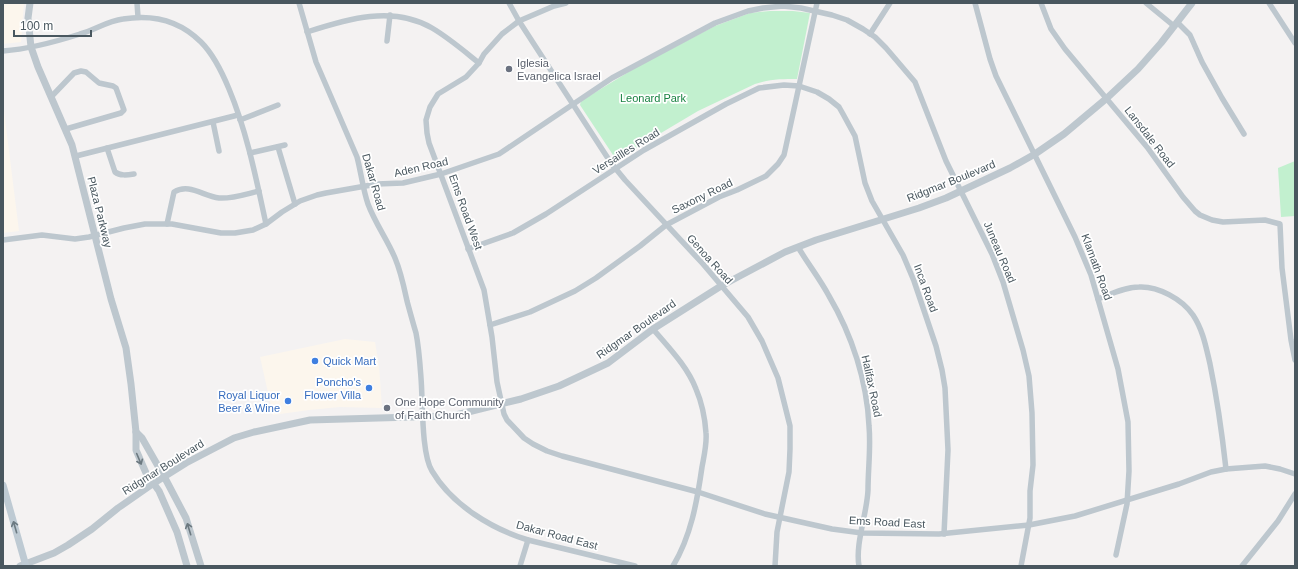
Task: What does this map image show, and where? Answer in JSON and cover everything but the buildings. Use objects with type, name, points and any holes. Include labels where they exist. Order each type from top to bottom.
[{"type":"main road","points":[[3,485],[24,565]]},
{"type":"street","name":"Plaza Parkway","points":[[30,3],[28,18],[31,47],[76,156],[111,299],[126,348],[136,432],[136,450],[146,473],[154,483],[177,532],[187,566]]},
{"type":"street","points":[[138,3],[138,17]]},
{"type":"street","name":"Dakar Road","points":[[299,3],[316,62],[356,157],[367,202],[396,259],[416,334],[423,417]]},
{"type":"street","name":"Genoa Road","points":[[509,3],[519,21],[615,168],[748,317],[757,332],[778,378],[790,426],[789,472],[777,532],[775,566]]},
{"type":"street","name":"Ems Road West","points":[[502,404],[497,382],[484,290],[429,143],[426,120],[430,107],[438,94],[466,77],[502,34],[519,21],[554,6],[566,3]]},
{"type":"street","name":"Saxony Road","points":[[490,325],[530,312],[574,291],[596,278],[640,246],[666,224],[719,197],[758,180],[771,172],[784,155],[816,3]]},
{"type":"street","points":[[870,34],[890,3]]},
{"type":"street","name":"Klamath Road","points":[[975,3],[996,76],[1076,236],[1091,275],[1118,369],[1128,422],[1130,471],[1128,500],[1116,555]]},
{"type":"street","name":"Lansdale Road","points":[[1041,3],[1051,29],[1065,49],[1147,147],[1195,211],[1212,220],[1223,222],[1265,220],[1280,224],[1282,268],[1295,360]]},
{"type":"street","points":[[1146,3],[1190,34],[1202,62],[1244,134]]},
{"type":"street","name":"Ridgmar Boulevard","points":[[24,565],[54,553],[68,545],[164,476],[234,438],[254,432],[310,420],[451,415],[502,404],[543,392],[593,371],[608,363],[654,329],[721,286],[785,252],[816,240],[918,208],[961,191],[1010,168],[1035,154],[1064,134],[1107,98],[1138,69],[1192,3]]},
{"type":"street","points":[[1269,3],[1295,43]]},
{"type":"street","name":"Aden Road","points":[[3,240],[42,235],[75,239],[95,236],[145,224],[167,224],[221,233],[235,233],[253,230],[266,224],[300,201],[326,193],[377,184],[402,183],[441,174],[499,154],[612,78],[715,23],[748,11],[764,8],[783,6],[815,11]]},
{"type":"street","name":"Juneau Road","points":[[815,11],[847,20],[870,34],[886,48],[915,82],[946,161],[999,269],[1023,350],[1029,376],[1032,413],[1030,518],[1021,566]]},
{"type":"street","points":[[387,41],[390,15]]},
{"type":"street","points":[[307,32],[352,19],[390,15],[405,17],[431,27],[479,63]]},
{"type":"street","points":[[3,51],[31,47],[81,34],[110,21],[138,17],[146,16],[158,18],[174,23],[182,28],[200,41],[217,64],[230,92],[250,153],[266,224]]},
{"type":"street","points":[[51,97],[74,74],[81,71],[86,72],[98,83],[116,88],[124,110],[121,113],[66,129]]},
{"type":"street","name":"Versailles Road","points":[[468,249],[513,233],[546,214],[644,150],[687,124],[726,104],[760,88],[784,85],[799,86]]},
{"type":"street","name":"Inca Road","points":[[799,86],[817,92],[829,99],[839,108],[855,136],[865,183],[872,201],[903,256],[914,281],[936,346],[945,388],[948,450],[944,534]]},
{"type":"street","points":[[76,156],[213,122],[239,118],[278,105]]},
{"type":"street","points":[[213,122],[219,151]]},
{"type":"street","points":[[250,153],[285,145]]},
{"type":"street","points":[[278,147],[295,204]]},
{"type":"street","points":[[107,148],[115,172],[123,175],[134,174]]},
{"type":"street","points":[[167,224],[174,192],[180,189],[188,188],[210,196],[226,198],[259,191]]},
{"type":"street","name":"Halifax Road","points":[[798,247],[830,297],[851,339],[867,400],[870,427],[868,497],[859,550],[859,566]]},
{"type":"street","points":[[1098,299],[1125,289],[1137,287],[1150,288],[1177,299],[1193,316],[1204,336],[1214,384],[1226,469]]},
{"type":"street","points":[[654,329],[689,375],[696,388],[704,414],[706,435],[694,517],[687,537],[673,566]]},
{"type":"street","name":"Ems Road East","points":[[502,404],[507,420],[517,432],[533,444],[547,451],[698,492],[764,514],[832,529],[862,533],[944,534],[1029,525],[1075,516],[1178,484],[1211,472],[1226,469],[1265,466],[1295,474]]},
{"type":"street","name":"Dakar Road East","points":[[423,417],[424,438],[432,471],[447,491],[474,514],[494,526],[528,540],[635,566]]},
{"type":"street","points":[[136,432],[142,438],[186,518],[200,566]]},
{"type":"street","points":[[1242,566],[1262,543],[1295,494]]},
{"type":"street","points":[[520,566],[528,540]]},
{"type":"street","points":[[183,551],[195,548]]},
{"type":"shaded area","points":[[3,3],[24,3],[21,42],[3,44]]},
{"type":"shaded area","points":[[3,103],[19,231],[3,233]]},
{"type":"shaded area","points":[[345,339],[375,342],[379,365],[382,408],[340,407],[273,415],[260,357]]},
{"type":"green space","name":"Leonard Park","points":[[770,11],[810,13],[797,79],[770,80],[755,84],[698,111],[619,158],[615,158],[580,105],[581,101],[640,65],[715,26],[750,13]]},
{"type":"green space","points":[[1295,161],[1295,216],[1281,217],[1278,168]]},
{"type":"place","name":"Iglesia Evangelica Israel","points":[[509,69]]},
{"type":"place","name":"Quick Mart","points":[[315,361]]},
{"type":"place","name":"Poncho's Flower Villa","points":[[369,388]]},
{"type":"place","name":"Royal Liquor Beer & Wine","points":[[288,401]]},
{"type":"place","name":"One Hope Community of Faith Church","points":[[387,408]]}]
